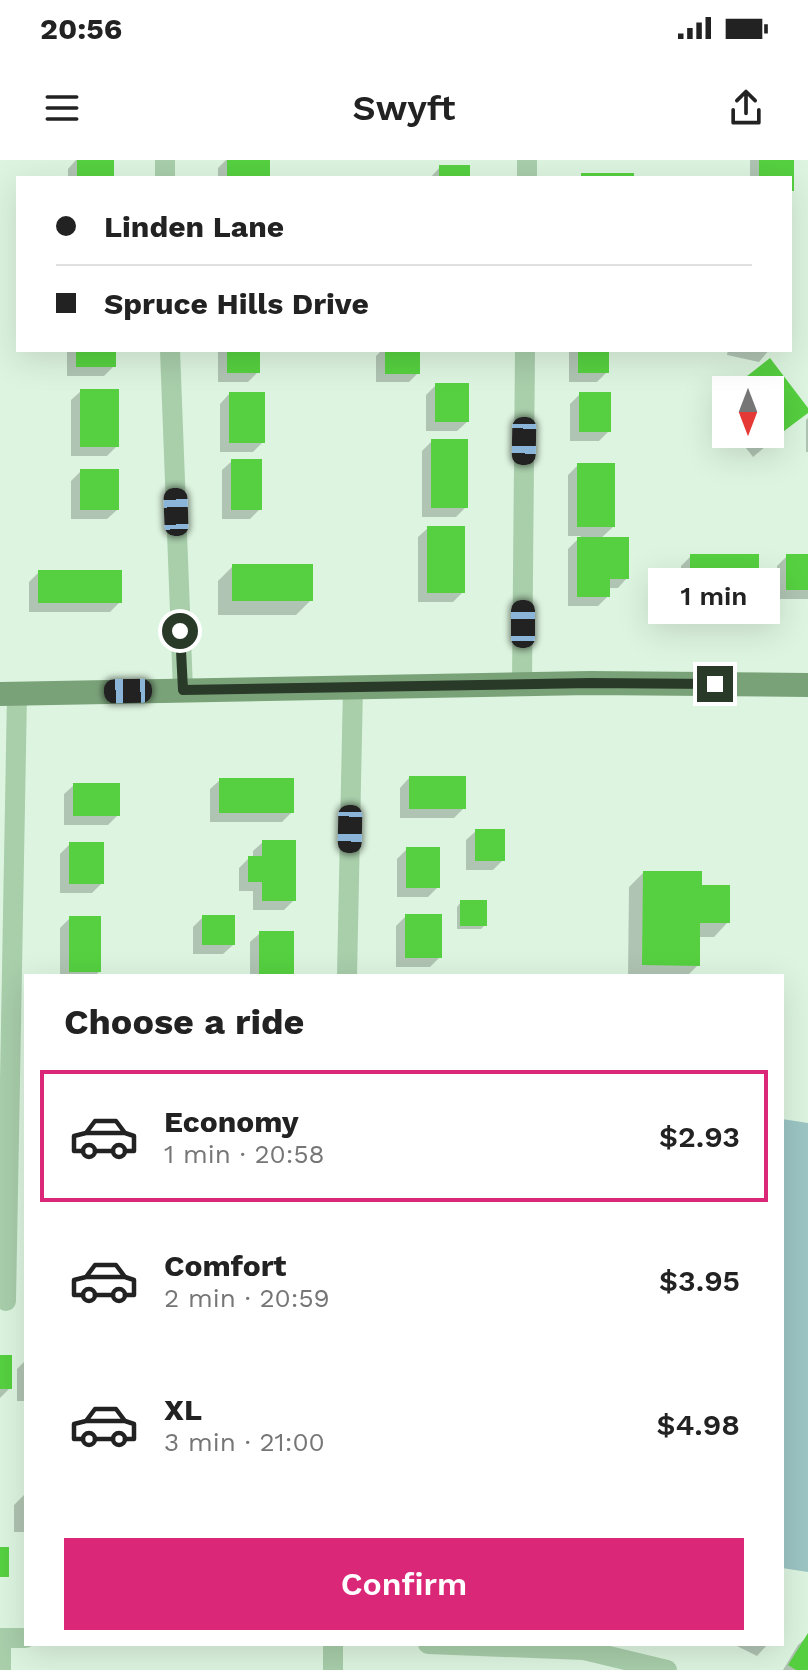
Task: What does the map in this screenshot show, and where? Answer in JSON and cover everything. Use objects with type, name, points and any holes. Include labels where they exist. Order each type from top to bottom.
[{"type":"main road","points":[[8,694],[522,685],[808,685]]},
{"type":"street","points":[[170,352],[183,690]]},
{"type":"street","points":[[522,685],[525,352]]},
{"type":"street","points":[[347,974],[353,687]]},
{"type":"street","points":[[8,694],[11,1301]]},
{"type":"street","points":[[1,1670],[0,1638],[24,1638]]},
{"type":"street","points":[[333,1646],[333,1670]]},
{"type":"street","points":[[480,1646],[584,1650],[667,1670]]},
{"type":"shaded area","points":[[784,1119],[808,1123],[808,1572],[784,1568]]},
{"type":"building","points":[[77,160],[114,160],[114,176],[77,176]]},
{"type":"building","points":[[227,160],[270,160],[270,176],[227,176]]},
{"type":"building","points":[[759,160],[794,160],[794,191],[792,176],[759,176]]},
{"type":"building","points":[[439,165],[470,165],[470,176],[439,176]]},
{"type":"building","points":[[581,173],[634,173],[634,176],[581,176]]},
{"type":"building","points":[[76,352],[116,352],[116,367],[76,367]]},
{"type":"building","points":[[227,352],[260,352],[260,373],[227,373]]},
{"type":"building","points":[[385,352],[420,352],[420,374],[385,374]]},
{"type":"building","points":[[578,352],[609,352],[609,373],[578,373]]},
{"type":"building","points":[[770,358],[784,376],[747,376]]},
{"type":"building","points":[[784,376],[808,408],[808,413],[784,431]]},
{"type":"building","points":[[435,383],[469,383],[469,422],[435,422]]},
{"type":"building","points":[[80,389],[119,389],[119,447],[80,447]]},
{"type":"building","points":[[229,392],[265,392],[265,443],[229,443]]},
{"type":"building","points":[[579,392],[611,392],[611,432],[579,432]]},
{"type":"building","points":[[431,439],[468,439],[468,508],[431,508]]},
{"type":"building","points":[[231,459],[262,459],[262,510],[231,510]]},
{"type":"building","points":[[577,463],[615,463],[615,527],[577,527]]},
{"type":"building","points":[[80,469],[119,469],[119,510],[80,510]]},
{"type":"building","points":[[427,526],[465,526],[465,593],[427,593]]},
{"type":"building","points":[[577,537],[629,537],[629,579],[610,579],[610,597],[577,597]]},
{"type":"building","points":[[690,554],[759,554],[759,591],[690,591]]},
{"type":"building","points":[[786,554],[808,554],[808,590],[786,590]]},
{"type":"building","points":[[232,564],[313,564],[313,601],[232,601]]},
{"type":"building","points":[[38,570],[122,570],[122,603],[38,603]]},
{"type":"building","points":[[409,776],[466,776],[466,809],[409,809]]},
{"type":"building","points":[[219,778],[294,778],[294,813],[219,813]]},
{"type":"building","points":[[73,783],[120,783],[120,816],[73,816]]},
{"type":"building","points":[[475,829],[505,829],[505,861],[475,861]]},
{"type":"building","points":[[262,840],[296,840],[296,901],[262,901],[262,882],[248,882],[248,856],[262,856]]},
{"type":"building","points":[[69,842],[104,842],[104,884],[69,884]]},
{"type":"building","points":[[406,847],[440,847],[440,888],[406,888]]},
{"type":"building","points":[[643,871],[702,871],[702,885],[730,885],[730,923],[700,923],[700,966],[642,965]]},
{"type":"building","points":[[460,900],[487,900],[487,926],[460,926]]},
{"type":"building","points":[[405,914],[442,914],[442,958],[405,958]]},
{"type":"building","points":[[202,915],[235,915],[235,945],[202,945]]},
{"type":"building","points":[[69,916],[101,916],[101,972],[69,972]]},
{"type":"building","points":[[259,931],[294,931],[294,974],[259,974]]},
{"type":"building","points":[[0,1355],[12,1355],[12,1389],[0,1389]]},
{"type":"building","points":[[0,1547],[9,1547],[9,1577],[0,1577]]},
{"type":"building","points":[[808,1633],[808,1670],[796,1670],[788,1665]]},
{"type":"route","points":[[180,631],[183,690],[590,683],[715,684]]}]
